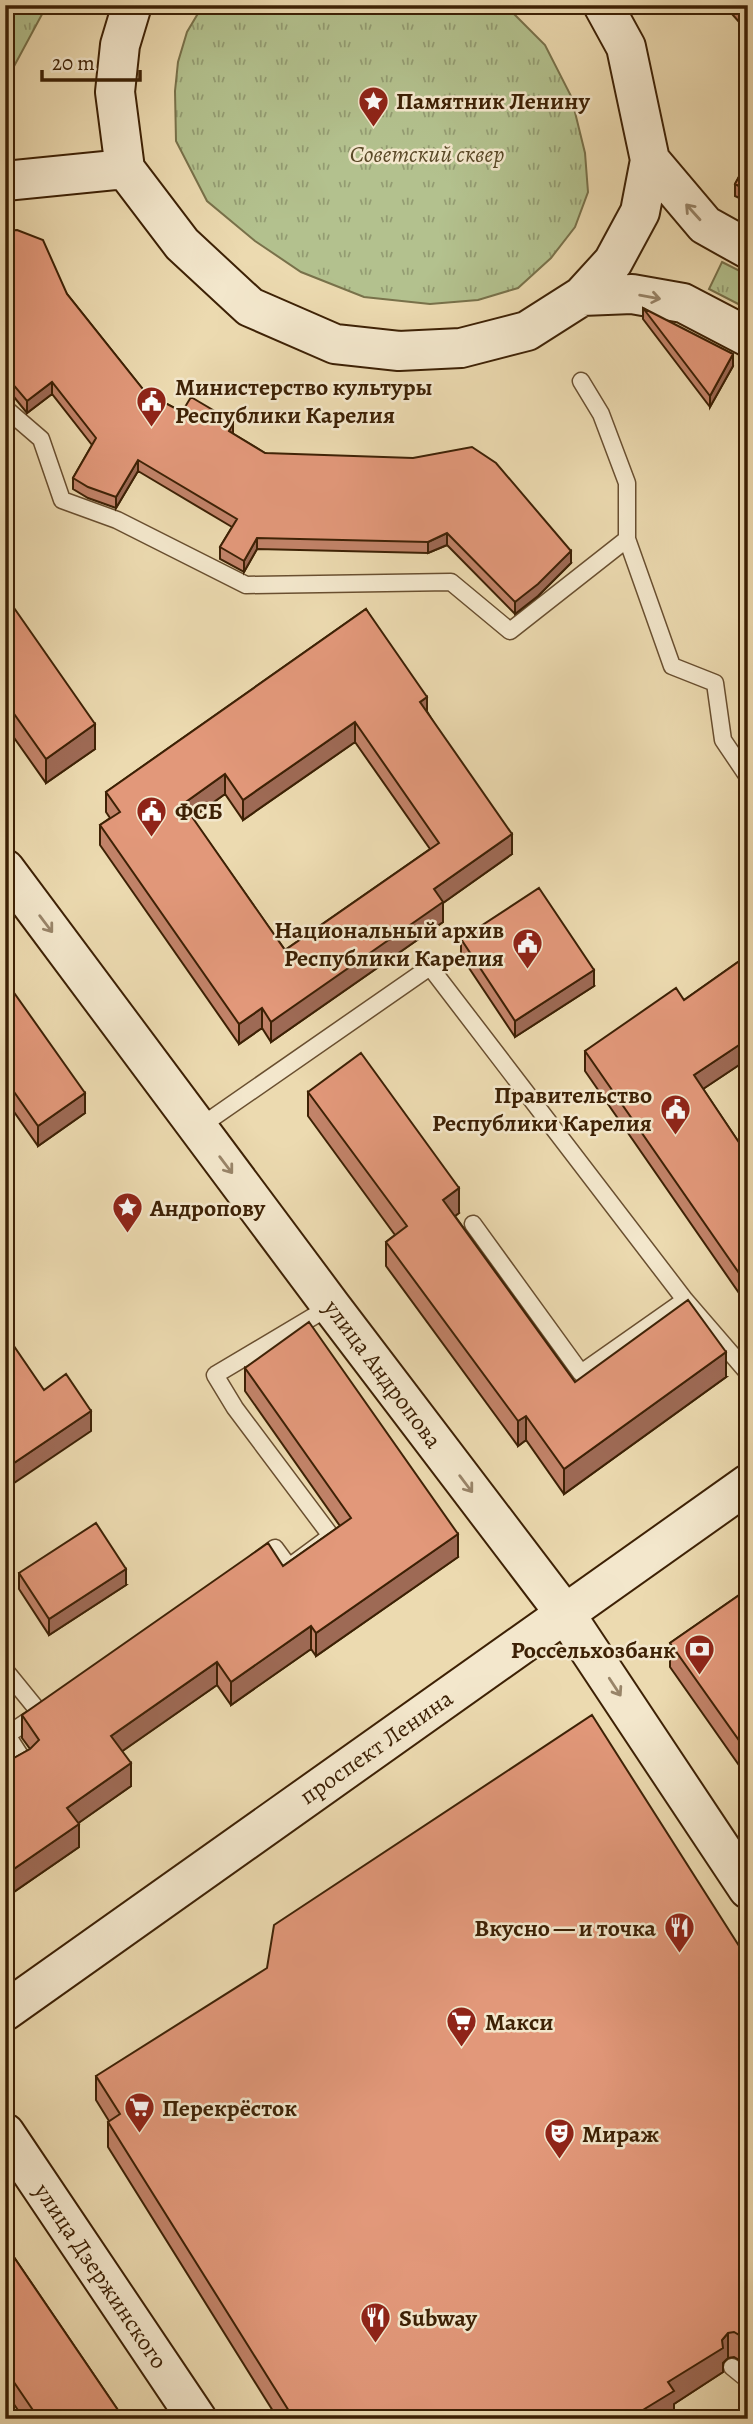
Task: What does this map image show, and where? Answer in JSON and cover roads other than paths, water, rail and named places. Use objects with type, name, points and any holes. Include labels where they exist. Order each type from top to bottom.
[{"type":"main road","points":[[132,5],[120,45],[115,92],[125,169],[182,244],[250,307],[335,344],[399,351],[461,348],[527,331],[582,296],[613,262],[640,212],[650,160],[626,47],[603,5]]},
{"type":"main road","points":[[650,160],[705,225],[748,249]]},
{"type":"main road","points":[[5,181],[125,169]]},
{"type":"main road","points":[[582,296],[632,294],[683,303],[748,337]]},
{"type":"main road","name":"улица Андропова","points":[[5,869],[331,1306],[566,1615],[748,1889]]},
{"type":"main road","name":"проспект Ленина","points":[[5,2011],[566,1615],[748,1483]]},
{"type":"main road","name":"улица Дзержинского","points":[[5,2133],[197,2419]]},
{"type":"lane","points":[[581,381],[601,414],[627,483],[626,539],[672,666],[715,683],[723,740],[748,777]]},
{"type":"lane","points":[[5,408],[41,439],[62,500],[117,520],[246,585],[451,583],[509,631],[626,539]]},
{"type":"lane","points":[[198,1128],[430,967],[685,1300],[748,1373]]},
{"type":"lane","points":[[473,1224],[581,1373],[685,1300]]},
{"type":"lane","points":[[242,1572],[275,1548],[289,1567],[331,1536],[235,1408],[215,1375],[331,1306]]},
{"type":"lane","points":[[5,1670],[46,1709],[7,1735],[25,1762],[5,1776]]},
{"type":"lane","points":[[732,2367],[748,2380]]},
{"type":"place","name":"Памятник Ленину","points":[[373,128]]},
{"type":"place","name":"Министерство культуры Республики Карелия","points":[[152,428]]},
{"type":"place","name":"ФСБ","points":[[152,838]]},
{"type":"place","name":"Национальный архив Республики Карелия","points":[[527,971]]},
{"type":"place","name":"Правительство Республики Карелия","points":[[675,1136]]},
{"type":"place","name":"Андропову","points":[[127,1235]]},
{"type":"place","name":"Россельхозбанк","points":[[699,1677]]},
{"type":"place","name":"Вкусно — и точка","points":[[679,1955]]},
{"type":"place","name":"Макси","points":[[462,2049]]},
{"type":"place","name":"Перекрёсток","points":[[139,2135]]},
{"type":"place","name":"Мираж","points":[[559,2161]]},
{"type":"place","name":"Subway","points":[[376,2345]]},
{"type":"park label","name":"Советский сквер","points":[[427,154]]}]
